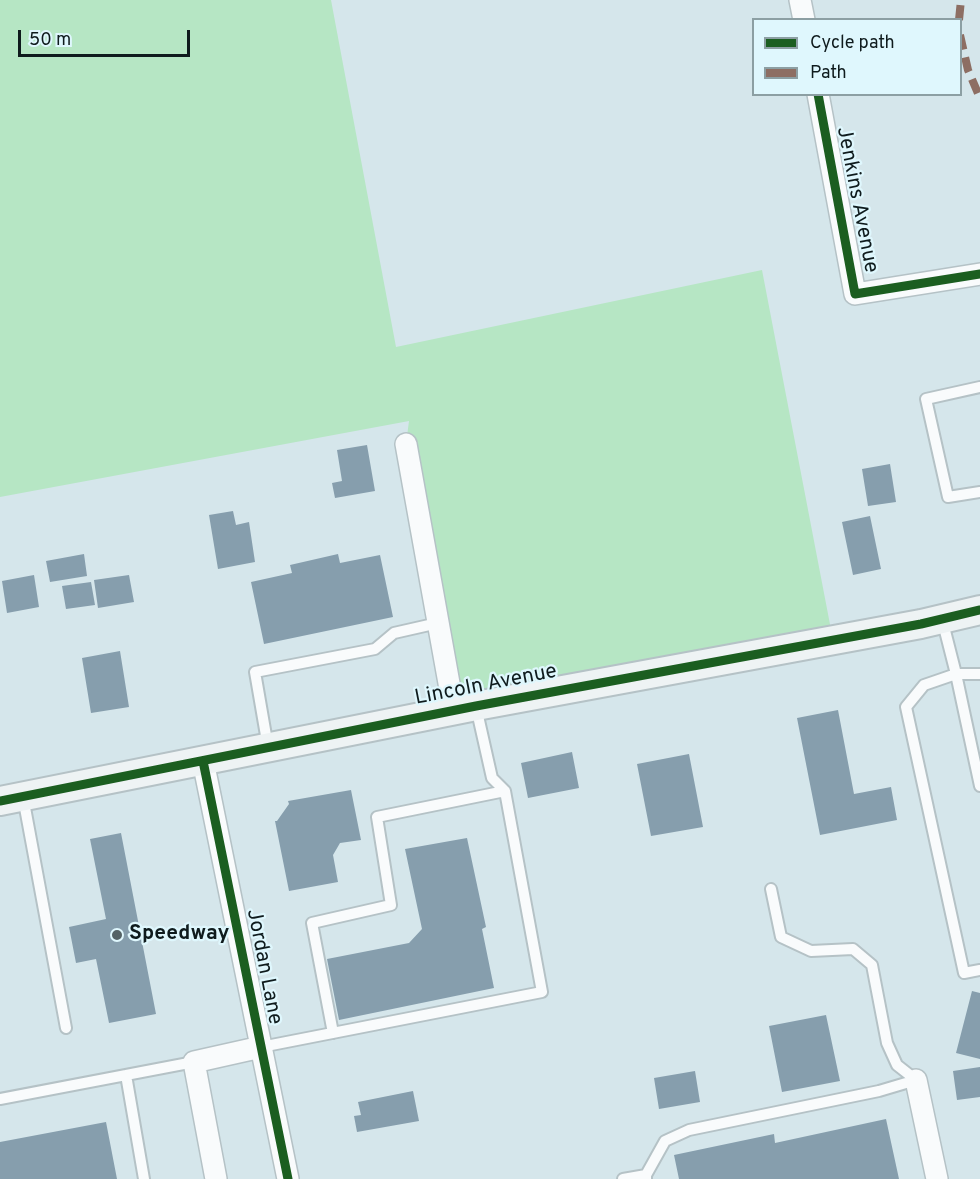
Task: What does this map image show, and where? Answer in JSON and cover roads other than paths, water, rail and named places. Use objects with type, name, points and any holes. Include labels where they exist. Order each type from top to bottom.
[{"type":"main road","name":"Lincoln Avenue","points":[[12,798],[465,708],[980,610]]},
{"type":"street","points":[[800,0],[804,18]]},
{"type":"street","name":"Jenkins Avenue","points":[[818,96],[855,294],[980,274]]},
{"type":"street","points":[[406,444],[438,623],[465,708]]},
{"type":"street","name":"Jordan Lane","points":[[203,761],[288,1179]]},
{"type":"street","points":[[216,1179],[194,1062],[261,1047]]},
{"type":"street","points":[[916,1080],[937,1179]]},
{"type":"lane","points":[[980,387],[926,399],[948,497],[980,492]]},
{"type":"lane","points":[[942,619],[980,786]]},
{"type":"lane","points":[[268,747],[255,672],[375,649],[394,633],[438,623]]},
{"type":"lane","points":[[980,674],[956,674],[924,685],[906,707],[964,974],[980,970]]},
{"type":"lane","points":[[261,1047],[542,992],[505,792],[492,778],[465,708]]},
{"type":"lane","points":[[333,1033],[312,923],[391,905],[377,817],[505,792]]},
{"type":"lane","points":[[12,798],[66,1028]]},
{"type":"lane","points":[[771,890],[781,937],[811,951],[853,949],[872,965],[888,1043],[897,1065],[916,1080]]},
{"type":"lane","points":[[0,1099],[194,1062]]},
{"type":"lane","points":[[126,1075],[144,1179]]},
{"type":"lane","points":[[623,1179],[646,1177],[664,1141],[689,1130],[879,1091],[916,1080]]},
{"type":"place","name":"Speedway","points":[[117,935]]}]
